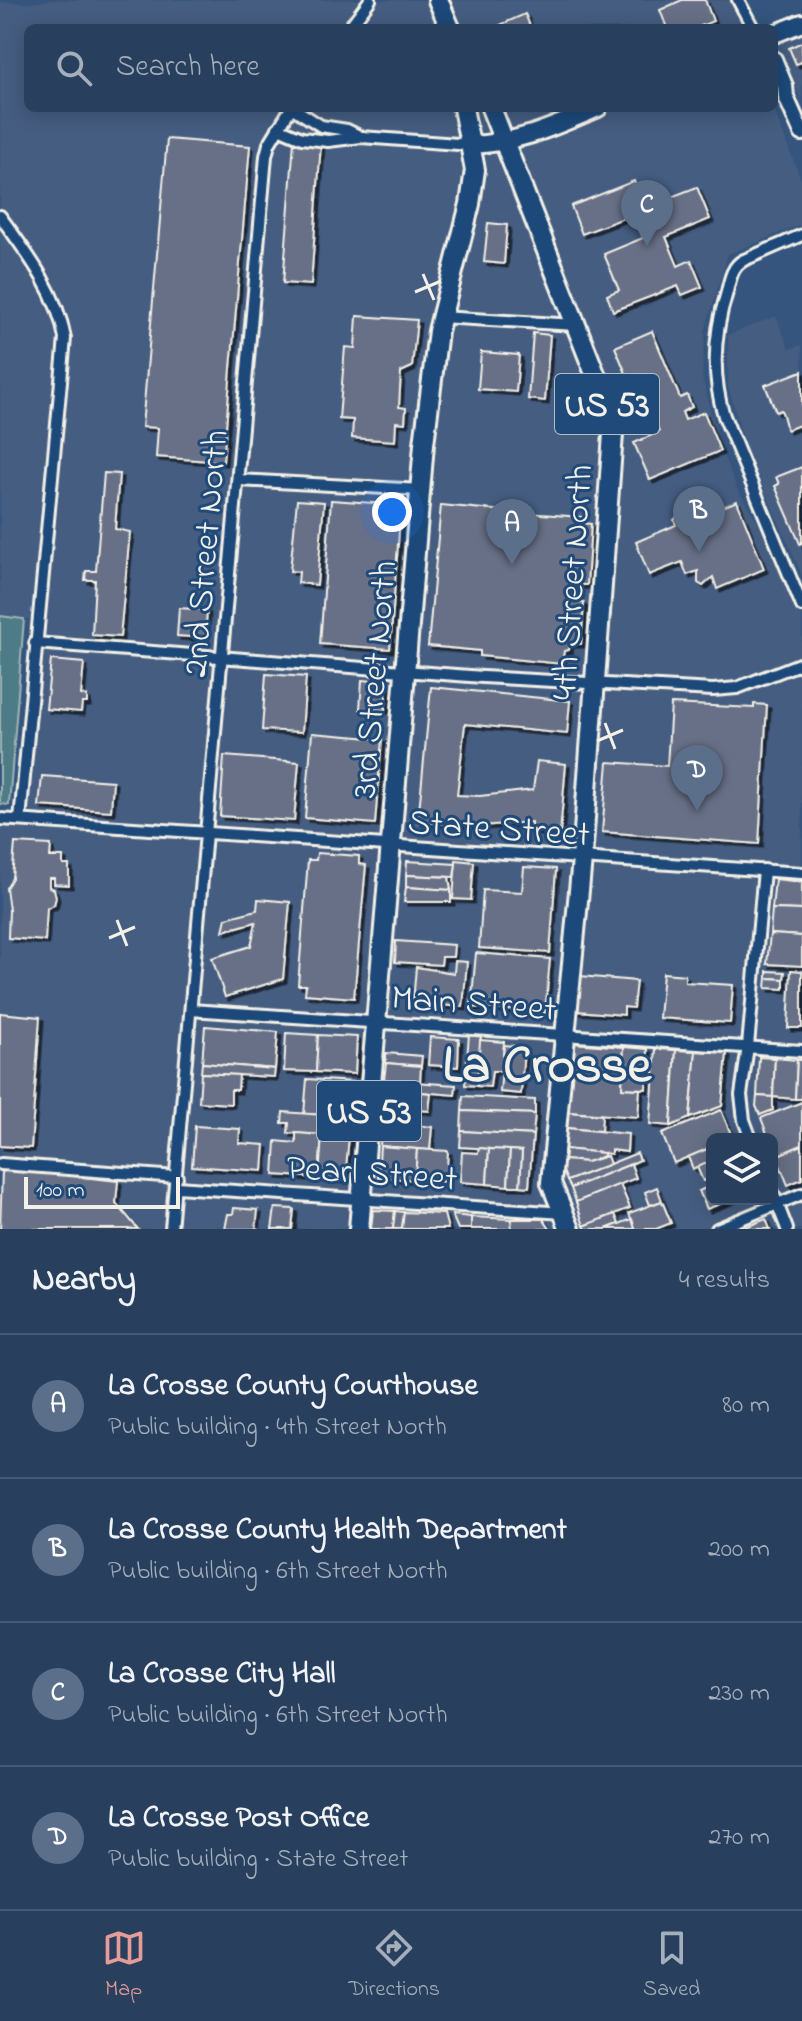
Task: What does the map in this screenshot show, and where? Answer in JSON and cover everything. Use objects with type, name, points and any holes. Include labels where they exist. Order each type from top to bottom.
[{"type":"highway","points":[[438,0],[449,24]]},
{"type":"highway","name":"3rd Street North","points":[[376,1022],[421,490],[440,317],[470,204],[475,170],[464,112]]},
{"type":"highway","name":"US 53","points":[[483,112],[500,143]]},
{"type":"highway","name":"4th Street North","points":[[492,112],[500,143],[610,412],[613,434],[582,859],[565,1034]]},
{"type":"highway","name":"US 53","points":[[359,1229],[376,1022]]},
{"type":"highway","name":"US 53","points":[[565,1034],[551,1183],[567,1221]]},
{"type":"main road","points":[[778,32],[802,23]]},
{"type":"main road","points":[[778,69],[786,97]]},
{"type":"main road","points":[[778,86],[802,133]]},
{"type":"main road","points":[[472,145],[500,143],[534,135],[589,112]]},
{"type":"street","points":[[352,24],[370,0]]},
{"type":"street","points":[[738,0],[751,24]]},
{"type":"street","name":"2nd Street North","points":[[171,1229],[266,156],[278,128],[289,112]]},
{"type":"street","points":[[298,112],[321,126],[347,130],[361,137]]},
{"type":"street","points":[[278,128],[302,138],[341,141],[361,137],[472,145]]},
{"type":"street","points":[[0,216],[41,276],[59,315],[65,338],[20,820]]},
{"type":"street","points":[[802,235],[735,266],[716,338],[718,392],[724,416],[802,606]]},
{"type":"street","points":[[440,317],[576,325]]},
{"type":"street","points":[[239,480],[421,490]]},
{"type":"street","points":[[35,643],[405,671],[727,690],[802,663]]},
{"type":"street","name":"State Street","points":[[0,819],[802,873]]},
{"type":"street","points":[[749,1133],[741,1095],[764,870]]},
{"type":"street","name":"Main Street","points":[[191,1010],[802,1051]]},
{"type":"street","name":"Pearl Street","points":[[1,1164],[567,1221]]},
{"type":"street","points":[[787,1229],[778,1204],[802,1194]]},
{"type":"street","points":[[717,1229],[776,1205]]},
{"type":"shaded area","points":[[738,0],[751,24],[24,24],[24,112],[775,112],[802,182],[802,224],[728,254],[705,331],[702,378],[724,457],[737,488],[789,575],[802,606],[802,1229],[0,1229],[0,819],[20,820],[37,620],[0,616],[0,2]]},
{"type":"shaded area","points":[[802,23],[802,103],[794,84],[778,90],[778,32]]},
{"type":"shaded area","points":[[776,316],[789,349],[802,345],[802,575],[746,448],[728,387],[728,335]]},
{"type":"green space","points":[[0,616],[24,619],[9,805],[0,804]]},
{"type":"building","points":[[682,0],[705,0],[713,21],[706,24],[665,24],[660,10]]},
{"type":"building","points":[[525,14],[529,24],[502,24]]},
{"type":"building","points":[[802,42],[802,62],[796,64],[789,48]]},
{"type":"building","points":[[167,139],[250,146],[223,462],[156,457],[158,428],[142,427]]},
{"type":"building","points":[[294,141],[321,143],[311,285],[283,283]]},
{"type":"building","points":[[634,181],[640,196],[662,188],[666,199],[697,187],[710,219],[666,237],[678,266],[691,260],[702,287],[682,295],[678,286],[613,311],[607,295],[619,290],[604,254],[643,238],[634,214],[582,234],[571,206]]},
{"type":"building","points":[[488,223],[507,225],[504,264],[484,262]]},
{"type":"building","points":[[357,316],[417,320],[412,367],[401,372],[399,407],[406,408],[405,423],[396,422],[395,441],[352,438],[353,420],[339,419],[345,347],[355,348]]},
{"type":"building","points":[[652,331],[680,398],[687,395],[692,407],[682,412],[685,420],[704,412],[720,451],[650,480],[634,443],[659,432],[655,422],[636,430],[631,416],[642,412],[615,347]]},
{"type":"building","points":[[533,333],[550,335],[545,401],[528,399]]},
{"type":"building","points":[[481,352],[519,355],[516,392],[478,389]]},
{"type":"building","points":[[802,371],[802,424],[787,430],[781,410],[776,412],[765,385]]},
{"type":"building","points":[[802,467],[800,544],[775,486],[779,484],[776,477]]},
{"type":"building","points":[[104,473],[119,474],[115,529],[130,532],[120,637],[92,635],[95,580],[85,580],[86,571],[96,571]]},
{"type":"building","points":[[297,500],[324,502],[317,585],[298,583],[299,572],[290,571]]},
{"type":"building","points":[[331,500],[401,505],[390,649],[320,644]]},
{"type":"building","points":[[737,501],[764,569],[717,589],[713,577],[703,586],[698,583],[698,571],[687,575],[682,562],[649,575],[636,542],[676,525],[674,520],[677,517],[681,523],[697,517],[694,509],[704,505],[706,510],[710,503],[715,510]]},
{"type":"building","points":[[441,505],[514,512],[510,546],[515,545],[517,518],[526,518],[527,513],[582,517],[582,523],[591,524],[587,585],[580,585],[579,602],[584,603],[581,644],[570,644],[569,650],[564,651],[562,664],[480,656],[480,651],[428,646]]},
{"type":"building","points":[[179,608],[207,610],[205,638],[177,636]]},
{"type":"building","points":[[51,660],[84,663],[81,695],[87,696],[87,703],[82,703],[81,712],[46,709]]},
{"type":"building","points":[[266,674],[306,677],[302,732],[262,730]]},
{"type":"building","points":[[362,680],[387,682],[385,710],[360,709]]},
{"type":"building","points":[[431,687],[570,701],[567,734],[465,724],[457,795],[480,796],[533,790],[537,761],[566,764],[560,834],[531,831],[531,822],[481,826],[418,822]]},
{"type":"building","points":[[671,704],[754,708],[754,704],[767,705],[759,844],[602,832],[608,762],[667,766]]},
{"type":"building","points":[[312,733],[382,739],[375,824],[305,818]]},
{"type":"building","points":[[224,756],[299,762],[294,821],[220,816]]},
{"type":"building","points":[[42,776],[113,781],[111,811],[39,806]]},
{"type":"building","points":[[15,843],[51,845],[50,857],[63,857],[63,865],[69,865],[69,885],[54,884],[54,878],[49,878],[49,887],[54,889],[56,897],[54,905],[47,908],[45,941],[8,938],[6,888],[12,878]]},
{"type":"building","points":[[317,853],[359,856],[359,864],[366,865],[354,998],[305,994],[306,985],[298,985],[308,860],[316,860]]},
{"type":"building","points":[[456,860],[474,862],[471,900],[453,899]]},
{"type":"building","points":[[407,861],[456,864],[454,877],[406,875]]},
{"type":"building","points":[[524,867],[556,869],[550,953],[479,948],[483,890],[522,892]]},
{"type":"building","points":[[406,875],[449,877],[451,890],[406,887]]},
{"type":"building","points":[[775,879],[802,882],[802,910],[772,909]]},
{"type":"building","points":[[406,887],[451,890],[451,902],[404,902]]},
{"type":"building","points":[[258,899],[290,902],[283,979],[225,997],[212,958],[251,946],[256,922],[223,931],[226,918],[257,910]]},
{"type":"building","points":[[772,909],[802,910],[802,936],[770,934]]},
{"type":"building","points":[[770,934],[802,936],[802,966],[767,964]]},
{"type":"building","points":[[396,941],[454,945],[453,957],[442,957],[441,965],[395,962]]},
{"type":"building","points":[[476,953],[550,959],[545,1013],[471,1007]]},
{"type":"building","points":[[455,961],[467,962],[463,1007],[413,1003],[416,967],[454,973]]},
{"type":"building","points":[[791,970],[802,971],[802,1028],[788,1028]]},
{"type":"building","points":[[767,971],[785,972],[784,979],[767,978]]},
{"type":"building","points":[[663,973],[685,975],[685,982],[733,985],[730,1023],[659,1018]]},
{"type":"building","points":[[580,976],[636,981],[633,1008],[624,1007],[624,1015],[577,1011]]},
{"type":"building","points":[[767,978],[784,979],[784,989],[766,988]]},
{"type":"building","points":[[0,1013],[40,1017],[31,1148],[0,1146]]},
{"type":"building","points":[[205,1026],[278,1032],[275,1069],[202,1063]]},
{"type":"building","points":[[286,1033],[318,1035],[316,1072],[284,1071]]},
{"type":"building","points":[[469,1034],[481,1035],[477,1086],[465,1085]]},
{"type":"building","points":[[318,1035],[357,1037],[355,1074],[316,1072]]},
{"type":"building","points":[[430,1037],[459,1039],[458,1067],[428,1065]]},
{"type":"building","points":[[480,1040],[504,1042],[502,1071],[492,1071],[490,1087],[477,1086]]},
{"type":"building","points":[[573,1043],[624,1047],[622,1088],[640,1089],[638,1117],[568,1112]]},
{"type":"building","points":[[504,1045],[524,1047],[521,1094],[500,1092]]},
{"type":"building","points":[[624,1047],[648,1049],[646,1089],[622,1088]]},
{"type":"building","points":[[656,1049],[676,1050],[671,1126],[650,1124]]},
{"type":"building","points":[[676,1050],[696,1051],[690,1118],[671,1126]]},
{"type":"building","points":[[696,1051],[727,1053],[722,1106],[690,1118]]},
{"type":"building","points":[[386,1053],[422,1056],[421,1066],[386,1063]]},
{"type":"building","points":[[759,1057],[775,1058],[773,1097],[757,1096]]},
{"type":"building","points":[[775,1058],[797,1060],[795,1099],[773,1097]]},
{"type":"building","points":[[797,1060],[802,1060],[802,1099],[795,1099]]},
{"type":"building","points":[[202,1063],[275,1069],[274,1077],[201,1073]]},
{"type":"building","points":[[386,1063],[421,1066],[420,1082],[384,1080]]},
{"type":"building","points":[[201,1073],[239,1075],[238,1090],[231,1090],[231,1104],[199,1102]]},
{"type":"building","points":[[307,1079],[353,1082],[351,1117],[304,1114]]},
{"type":"building","points":[[384,1080],[456,1085],[455,1095],[384,1089]]},
{"type":"building","points":[[384,1089],[431,1093],[429,1111],[382,1107]]},
{"type":"building","points":[[463,1096],[535,1100],[535,1114],[462,1111]]},
{"type":"building","points":[[757,1096],[773,1097],[773,1110],[760,1115],[756,1106]]},
{"type":"building","points":[[802,1102],[802,1145],[778,1155],[778,1133],[767,1133],[761,1118]]},
{"type":"building","points":[[721,1110],[731,1133],[706,1133],[706,1150],[674,1163],[662,1134]]},
{"type":"building","points":[[462,1111],[535,1114],[533,1135],[461,1131]]},
{"type":"building","points":[[283,1112],[351,1117],[349,1136],[288,1133],[289,1123],[282,1123]]},
{"type":"building","points":[[568,1112],[602,1115],[601,1131],[566,1128]]},
{"type":"building","points":[[382,1122],[432,1127],[430,1150],[380,1146]]},
{"type":"building","points":[[195,1126],[240,1129],[239,1143],[265,1145],[263,1171],[192,1166]]},
{"type":"building","points":[[566,1128],[628,1134],[627,1152],[611,1150],[611,1154],[564,1149]]},
{"type":"building","points":[[461,1131],[533,1135],[529,1187],[520,1186],[522,1151],[460,1147]]},
{"type":"building","points":[[296,1133],[322,1135],[319,1178],[274,1175],[276,1141],[296,1143]]},
{"type":"building","points":[[322,1135],[349,1136],[345,1180],[319,1178]]},
{"type":"building","points":[[802,1145],[802,1179],[788,1185],[778,1155]]},
{"type":"building","points":[[380,1146],[417,1149],[415,1180],[378,1177]]},
{"type":"building","points":[[479,1148],[489,1149],[487,1184],[460,1182],[462,1152],[478,1153]]},
{"type":"building","points":[[417,1149],[448,1151],[446,1182],[415,1180]]},
{"type":"building","points":[[489,1149],[510,1150],[508,1186],[487,1184]]},
{"type":"building","points":[[564,1149],[604,1153],[604,1156],[587,1162],[563,1160]]},
{"type":"building","points":[[510,1150],[522,1151],[520,1186],[508,1186]]},
{"type":"building","points":[[706,1150],[706,1164],[693,1169],[688,1157]]},
{"type":"building","points":[[637,1153],[640,1160],[571,1188],[567,1181]]},
{"type":"building","points":[[607,1156],[610,1164],[567,1181],[563,1160],[587,1162]]},
{"type":"building","points":[[706,1163],[706,1180],[703,1181],[697,1167]]},
{"type":"building","points":[[631,1164],[636,1178],[576,1202],[571,1188]]},
{"type":"building","points":[[10,1169],[118,1181],[116,1203],[138,1229],[0,1229],[2,1172]]},
{"type":"building","points":[[620,1184],[630,1208],[584,1226],[576,1202]]},
{"type":"building","points":[[657,1187],[662,1201],[650,1205],[645,1192]]},
{"type":"building","points":[[706,1188],[706,1205],[717,1205],[707,1209],[699,1191]]},
{"type":"building","points":[[662,1201],[671,1223],[656,1229],[635,1229],[629,1213]]},
{"type":"building","points":[[234,1208],[258,1210],[256,1228],[259,1229],[225,1229],[228,1214],[233,1214]]},
{"type":"building","points":[[275,1208],[294,1209],[292,1229],[272,1229]]},
{"type":"building","points":[[373,1210],[395,1211],[393,1229],[371,1229]]},
{"type":"building","points":[[395,1211],[404,1212],[402,1229],[393,1229]]},
{"type":"building","points":[[404,1212],[444,1214],[448,1229],[402,1229]]},
{"type":"building","points":[[615,1214],[619,1224],[606,1229],[586,1229],[584,1226]]},
{"type":"building","points":[[452,1215],[471,1217],[471,1229],[458,1229]]},
{"type":"building","points":[[471,1217],[512,1219],[511,1229],[471,1229]]},
{"type":"building","points":[[512,1219],[543,1219],[550,1229],[511,1229]]},
{"type":"building","points":[[632,1219],[635,1229],[606,1229]]},
{"type":"building","points":[[766,1219],[770,1229],[741,1229]]},
{"type":"place","name":"La Crosse City Hall","points":[[647,246]]},
{"type":"place","name":"La Crosse County Health Department","points":[[699,552]]},
{"type":"place","name":"La Crosse County Courthouse","points":[[512,565]]},
{"type":"place","name":"La Crosse Post Office","points":[[697,811]]},
{"type":"district","name":"La Crosse","points":[[547,1063]]}]
